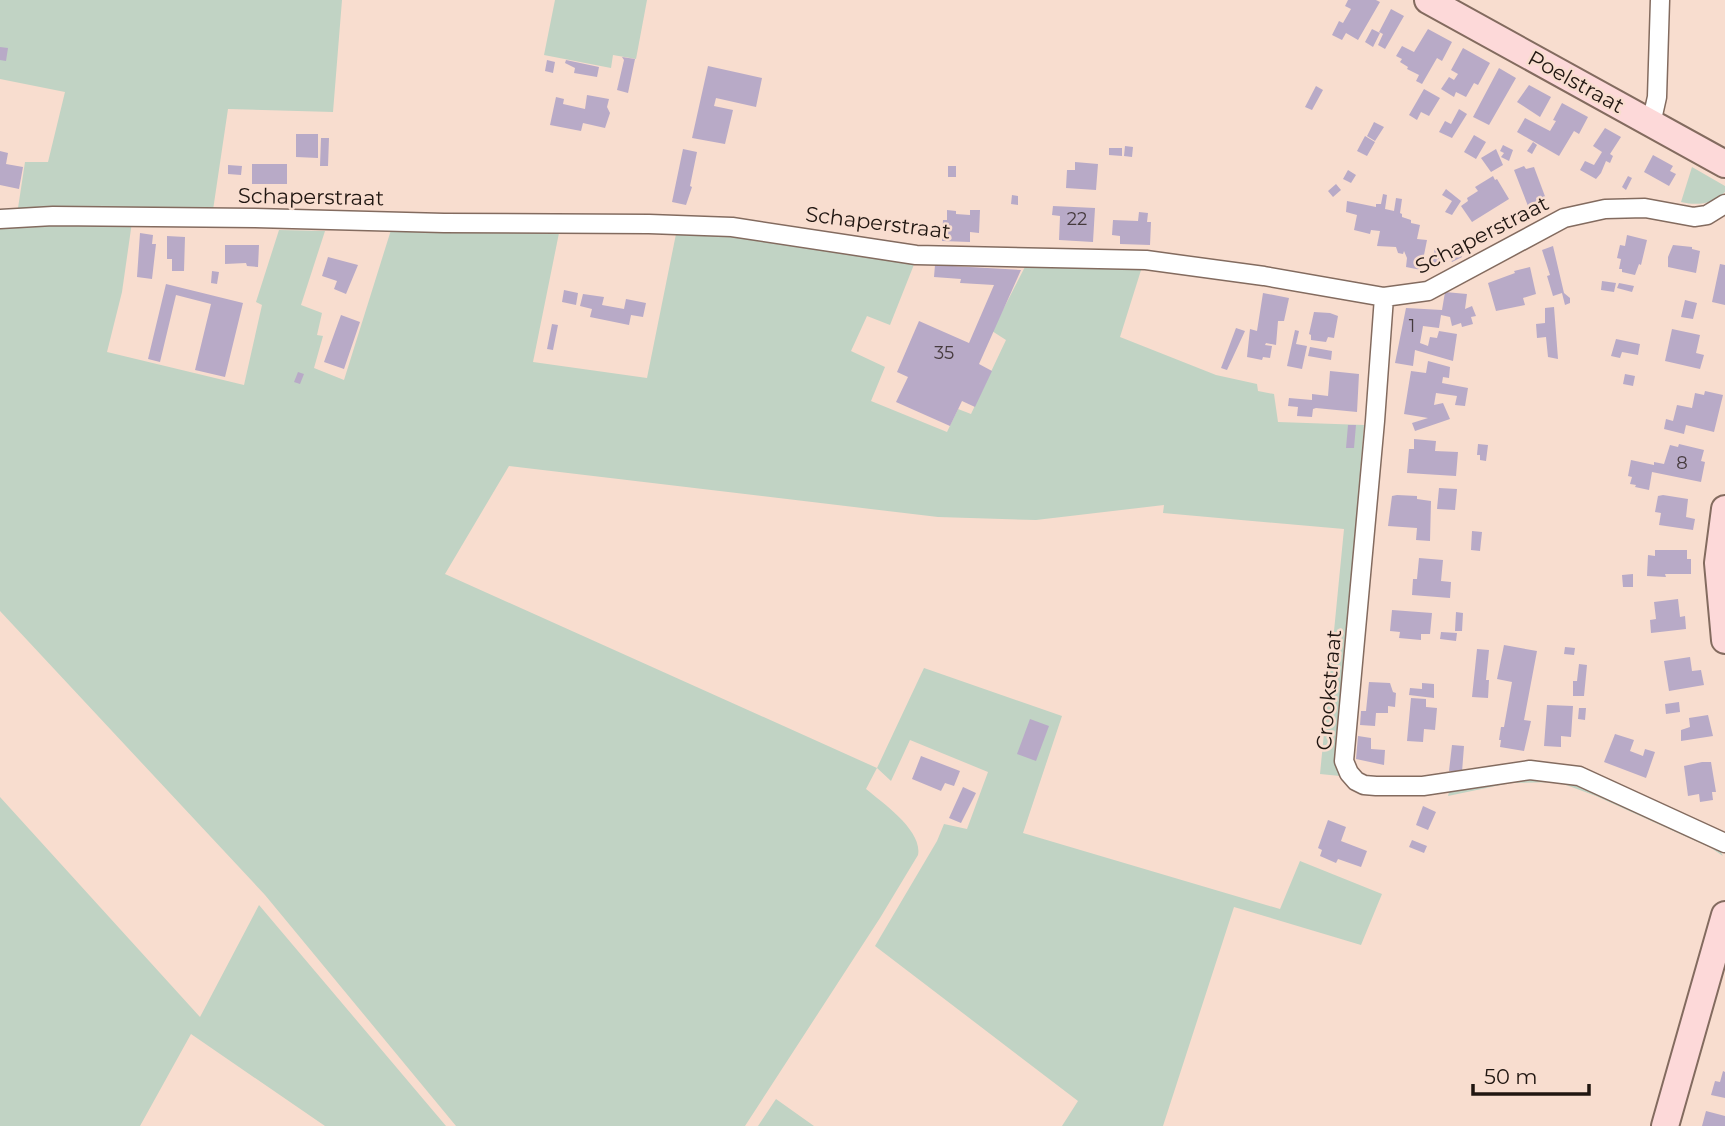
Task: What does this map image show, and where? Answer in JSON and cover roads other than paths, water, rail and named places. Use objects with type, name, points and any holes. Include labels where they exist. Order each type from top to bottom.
[{"type":"street","name":"Poelstraat","points":[[1428,0],[1725,164]]},
{"type":"street","points":[[1651,124],[1657,97],[1660,0]]},
{"type":"street","name":"Schaperstraat","points":[[0,219],[53,216],[228,218],[649,224],[732,228],[916,255],[1146,260],[1264,276],[1384,297],[1428,291],[1564,218],[1605,209],[1644,208],[1694,217],[1707,215],[1725,204]]},
{"type":"street","name":"Crookstraat","points":[[1384,297],[1376,421],[1344,761],[1349,773],[1364,785],[1404,787],[1530,770],[1557,771],[1601,785],[1725,843]]},
{"type":"street","points":[[1725,509],[1718,564],[1725,640]]},
{"type":"street","points":[[1665,1126],[1725,915]]}]
